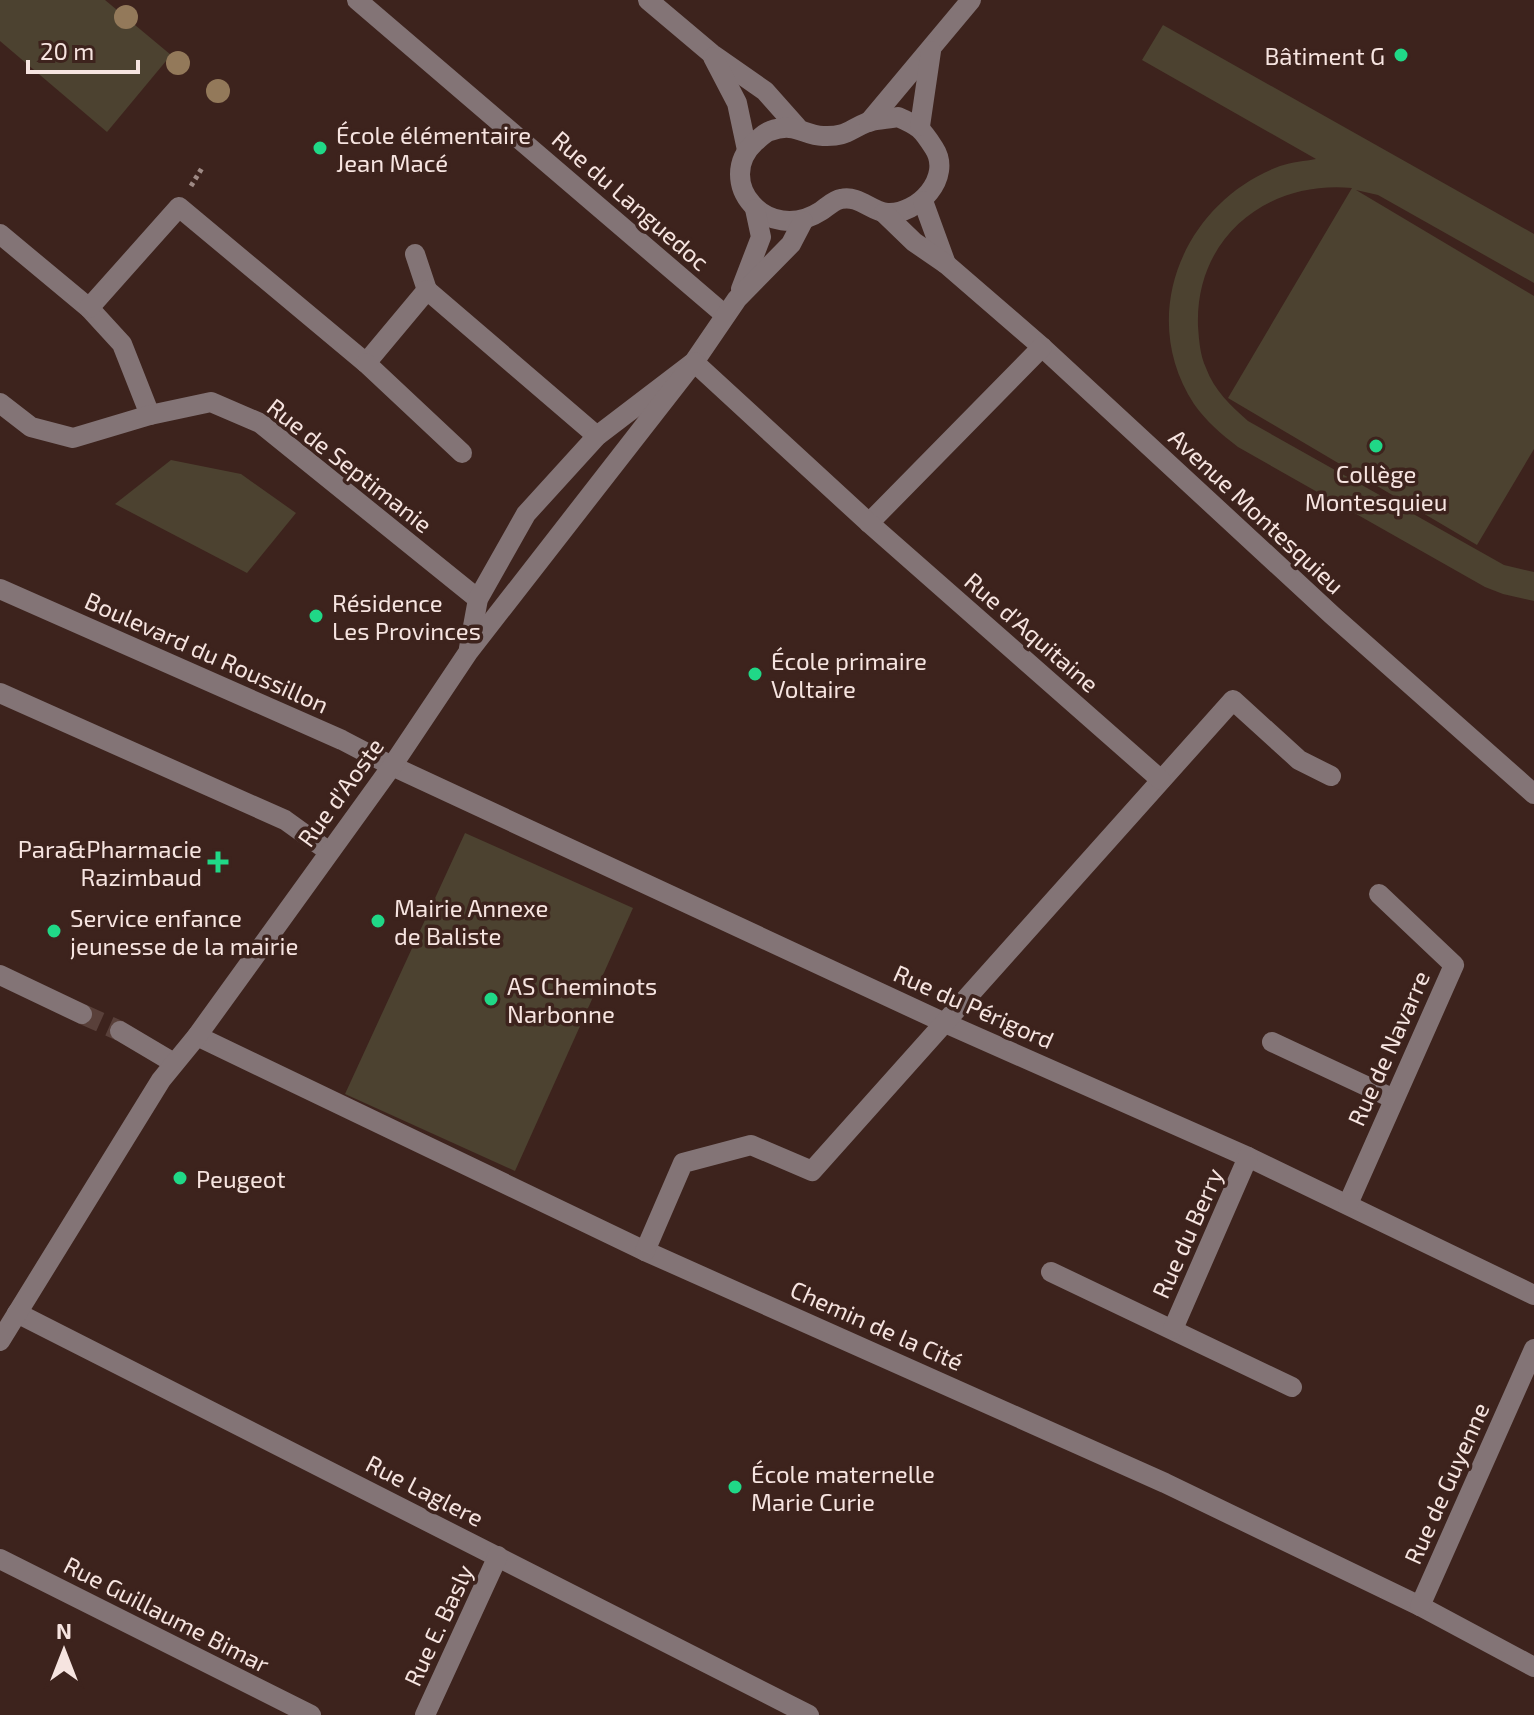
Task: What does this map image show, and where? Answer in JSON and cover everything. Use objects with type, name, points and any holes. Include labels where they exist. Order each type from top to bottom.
[{"type":"street","name":"Rue du Languedoc","points":[[357,0],[731,307]]},
{"type":"street","points":[[648,0],[712,54],[765,91],[797,127],[818,136],[845,135],[869,122],[898,117],[920,126],[938,154],[937,179],[923,201],[905,211],[884,213],[857,199],[839,198],[803,221],[783,223],[755,209]]},
{"type":"street","points":[[869,122],[971,0]]},
{"type":"street","points":[[920,126],[931,48]]},
{"type":"street","name":"Rue d'Aoste","points":[[712,54],[737,103],[747,150],[740,174],[745,196],[755,209],[761,237],[731,307]]},
{"type":"street","points":[[747,150],[768,131],[797,127]]},
{"type":"street","name":"Avenue Montesquieu","points":[[923,201],[946,264]]},
{"type":"street","points":[[89,308],[179,207],[366,363],[462,453]]},
{"type":"street","name":"Avenue Montesquieu","points":[[884,213],[914,242],[946,264],[1042,347],[1332,615],[1534,794]]},
{"type":"street","name":"Rue d'Aoste","points":[[0,1341],[174,1063],[197,1036],[392,766],[469,651],[478,599],[526,514],[597,436],[694,362],[731,307],[791,244],[803,221]]},
{"type":"street","points":[[0,234],[89,308],[122,344],[150,415]]},
{"type":"street","points":[[415,254],[427,290],[597,436]]},
{"type":"street","points":[[366,363],[427,290]]},
{"type":"street","points":[[869,523],[1042,347]]},
{"type":"street","points":[[469,651],[694,362]]},
{"type":"street","name":"Rue d'Aquitaine","points":[[694,362],[869,523],[1161,780]]},
{"type":"street","name":"Rue de Septimanie","points":[[0,403],[31,427],[73,438],[150,415],[211,402],[260,423],[478,599]]},
{"type":"street","name":"Boulevard du Roussillon","points":[[0,589],[342,740],[392,766]]},
{"type":"street","points":[[0,693],[285,820],[328,851]]},
{"type":"street","points":[[645,1251],[683,1163],[751,1145],[812,1171],[1233,700],[1299,760],[1331,776]]},
{"type":"street","name":"Rue du Périgord","points":[[392,766],[945,1023],[1248,1157],[1534,1295]]},
{"type":"street","name":"Rue de Navarre","points":[[1348,1204],[1454,965],[1379,894]]},
{"type":"street","points":[[0,975],[82,1014]]},
{"type":"street","points":[[120,1031],[174,1063]]},
{"type":"street","name":"Chemin de la Cité","points":[[197,1036],[645,1251],[1151,1477],[1420,1606],[1534,1667]]},
{"type":"street","points":[[1272,1042],[1394,1099]]},
{"type":"street","name":"Rue du Berry","points":[[1173,1329],[1248,1157]]},
{"type":"street","name":"Rue du Berry","points":[[1051,1272],[1292,1387]]},
{"type":"street","name":"Rue Laglere","points":[[17,1313],[809,1715]]},
{"type":"street","name":"Rue de Guyenne","points":[[1420,1606],[1527,1384],[1534,1349]]},
{"type":"street","name":"Rue E. Basly","points":[[425,1715],[498,1556]]},
{"type":"street","name":"Rue Guillaume Bimar","points":[[0,1559],[311,1715]]},
{"type":"shaded area","points":[[0,0],[105,0],[171,55],[107,132],[0,41]]},
{"type":"shaded area","points":[[1163,25],[1534,234],[1534,283],[1378,195],[1356,190],[1534,296],[1534,449],[1477,545],[1228,398],[1352,188],[1321,188],[1291,194],[1265,205],[1242,221],[1223,242],[1209,266],[1200,294],[1198,326],[1201,353],[1209,376],[1224,397],[1248,421],[1504,565],[1534,572],[1534,601],[1485,587],[1238,447],[1214,427],[1194,404],[1177,370],[1169,334],[1170,299],[1179,265],[1195,234],[1218,206],[1246,183],[1280,166],[1316,159],[1142,60]]},
{"type":"shaded area","points":[[171,460],[241,474],[296,513],[247,573],[115,504]]},
{"type":"shaded area","name":"AS Cheminots Narbonne","points":[[465,833],[633,908],[515,1171],[345,1094]]},
{"type":"tunnel","points":[[82,1014],[120,1031]]},
{"type":"place","name":"Bâtiment G","points":[[1401,55]]},
{"type":"place","name":"École élémentaire Jean Macé","points":[[320,148]]},
{"type":"place","name":"Collège Montesquieu","points":[[1376,446]]},
{"type":"place","name":"Résidence Les Provinces","points":[[316,616]]},
{"type":"place","name":"École primaire Voltaire","points":[[755,674]]},
{"type":"place","name":"Para&Pharmacie Razimbaud","points":[[218,862]]},
{"type":"place","name":"Mairie Annexe de Baliste","points":[[378,921]]},
{"type":"place","name":"Service enfance jeunesse de la mairie","points":[[54,931]]},
{"type":"place","name":"AS Cheminots Narbonne","points":[[491,999]]},
{"type":"place","name":"Peugeot","points":[[180,1178]]},
{"type":"place","name":"École maternelle Marie Curie","points":[[735,1487]]}]
